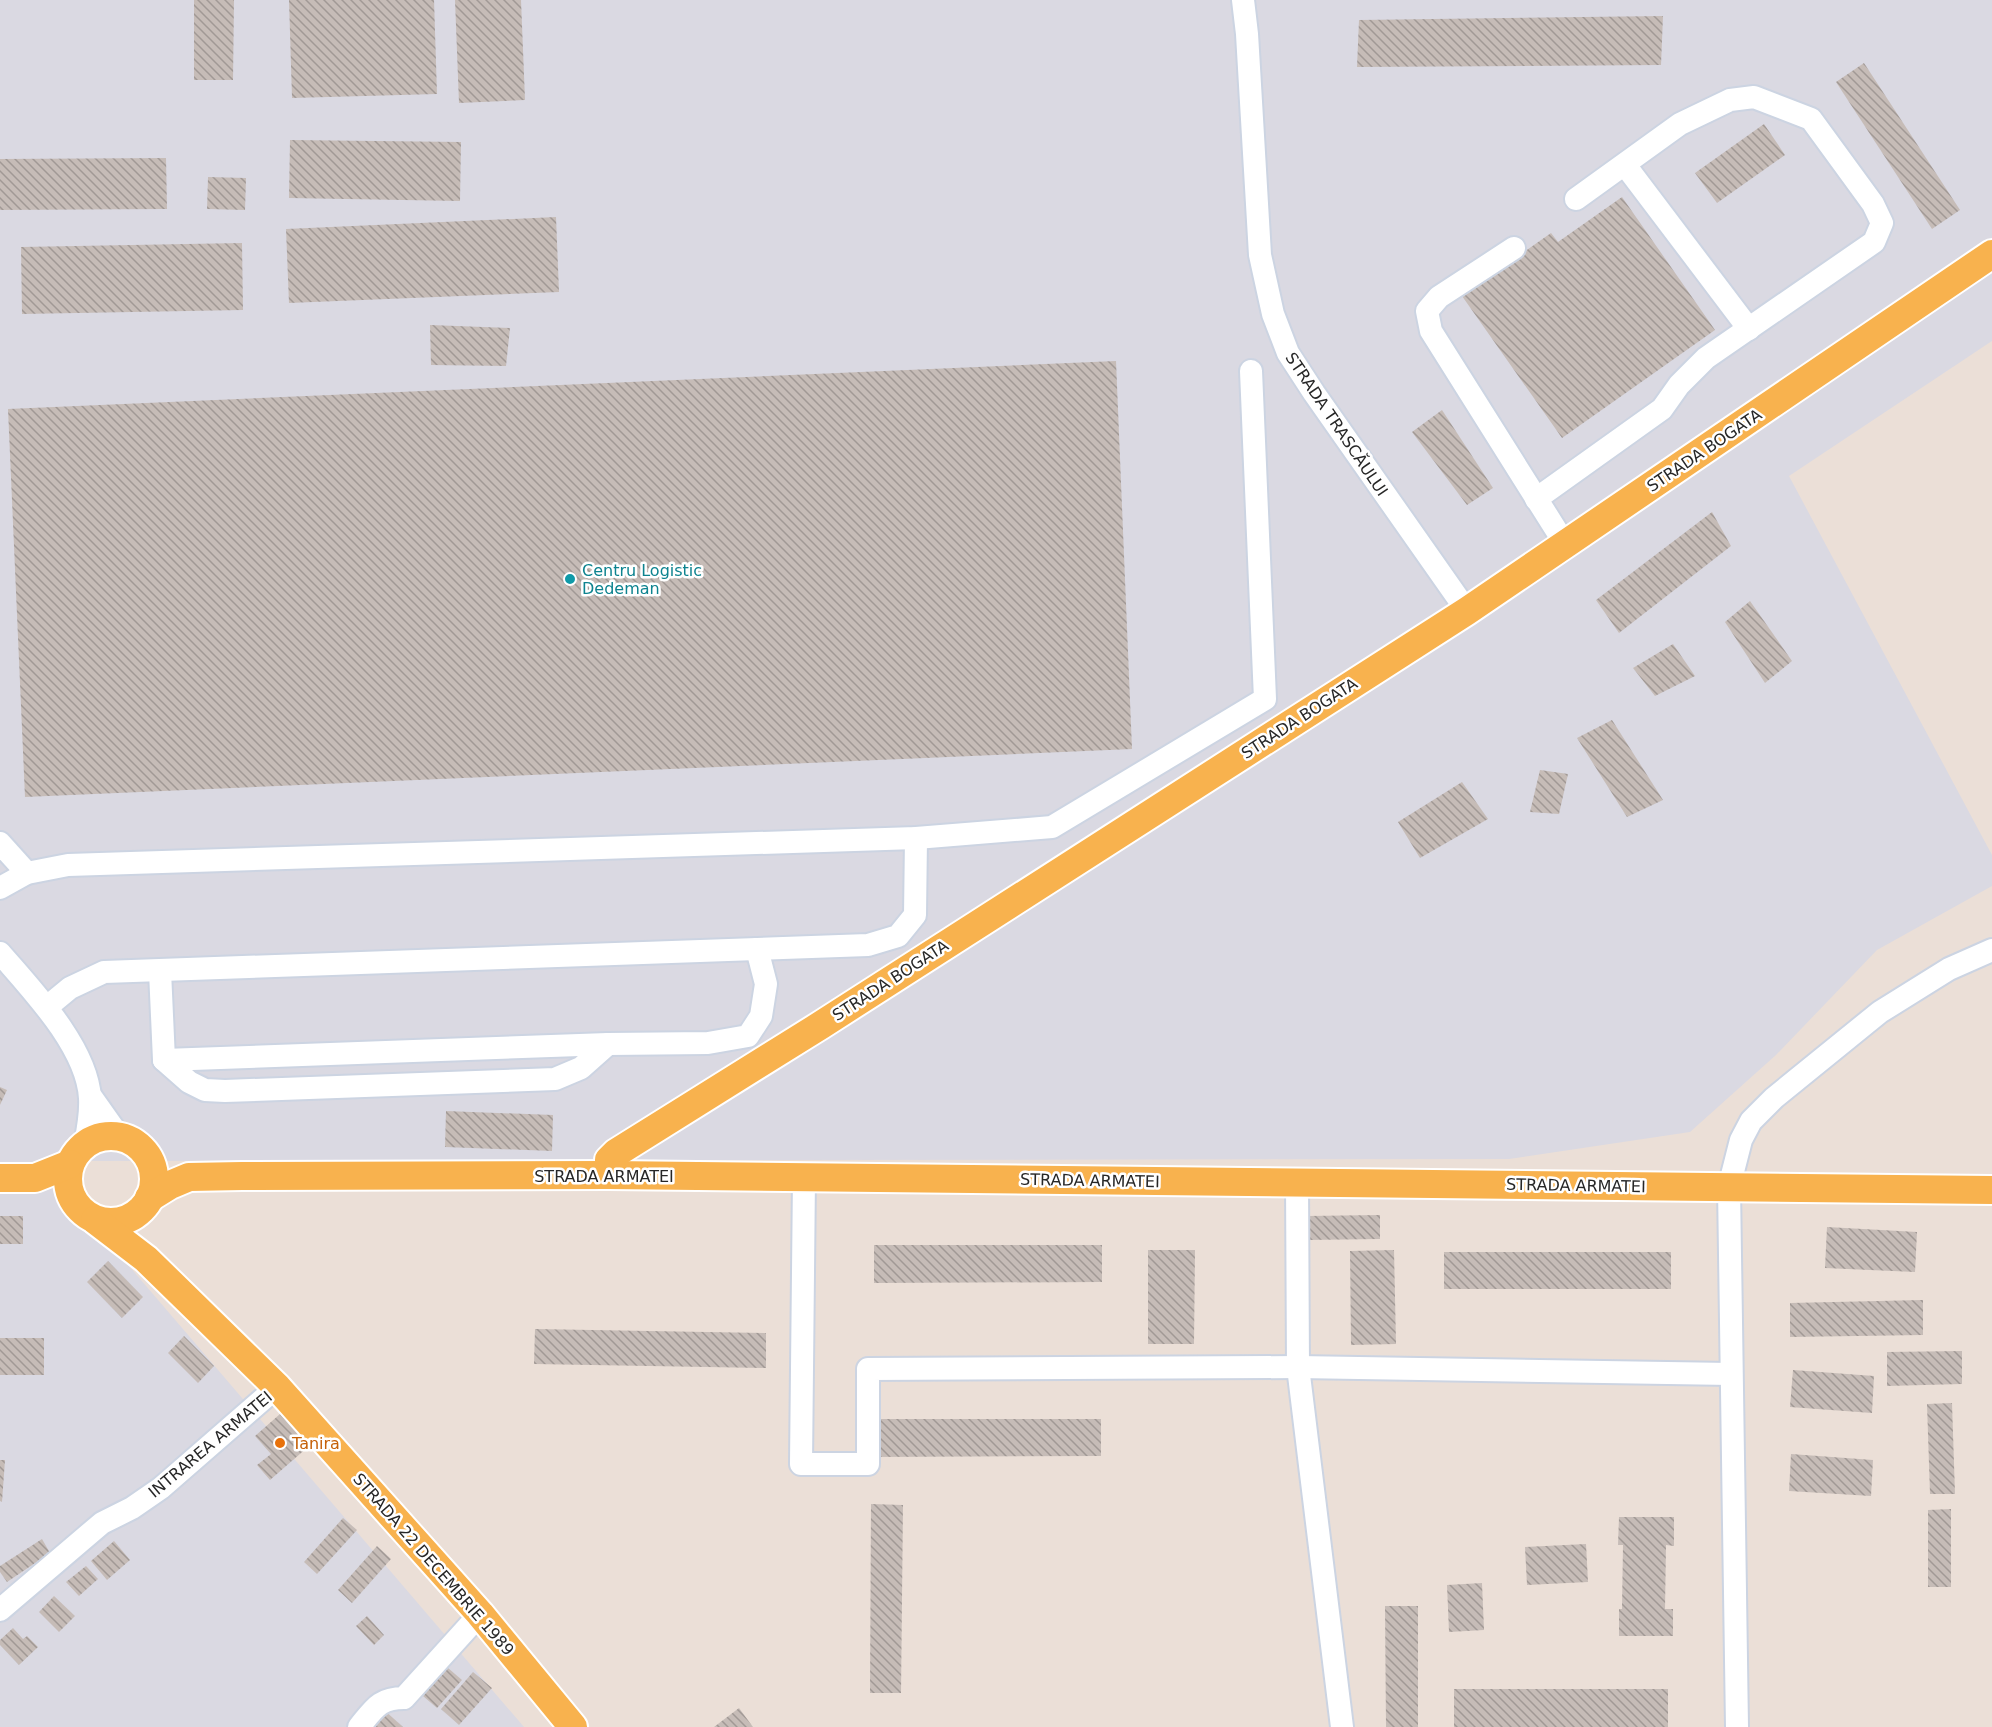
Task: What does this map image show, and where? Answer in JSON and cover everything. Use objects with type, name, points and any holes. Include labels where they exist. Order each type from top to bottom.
[{"type":"main road","name":"STRADA BOGATA","points":[[609,1175],[609,1160],[616,1153],[1467,611],[1992,254]]},
{"type":"main road","points":[[35,1178],[77,1154],[91,1140],[105,1136],[119,1136],[132,1141],[143,1150],[151,1162],[154,1176],[153,1190],[143,1206],[124,1221],[109,1223],[95,1220],[82,1213],[71,1196],[68,1181],[77,1154]]},
{"type":"main road","name":"STRADA ARMATEI","points":[[147,1156],[189,1177]]},
{"type":"main road","name":"STRADA ARMATEI","points":[[143,1206],[170,1185],[189,1177],[609,1175],[1992,1190]]},
{"type":"main road","points":[[0,1178],[35,1178],[71,1196]]},
{"type":"main road","points":[[138,1252],[143,1206]]},
{"type":"main road","name":"STRADA 22 DECEMBRIE 1989","points":[[95,1220],[138,1252],[277,1387],[480,1614],[573,1727]]},
{"type":"street","name":"STRADA TRASCĂULUI","points":[[1243,0],[1248,34],[1260,255],[1273,314],[1288,352],[1314,393],[1467,611]]},
{"type":"street","points":[[1536,499],[1662,409],[1679,385],[1706,358],[1874,242],[1882,224],[1873,204],[1811,119],[1754,98],[1730,100],[1680,124],[1576,199]]},
{"type":"street","points":[[1625,165],[1749,329]]},
{"type":"street","points":[[1514,248],[1439,297],[1427,311],[1431,331],[1565,544]]},
{"type":"street","points":[[0,888],[27,873],[68,865],[916,838],[1052,827],[1265,699],[1251,371]]},
{"type":"street","points":[[46,1007],[70,988],[104,972],[868,945],[898,936],[915,915],[916,838]]},
{"type":"street","points":[[0,843],[27,873]]},
{"type":"street","points":[[164,1060],[608,1044],[708,1043],[748,1035],[761,1016],[766,984],[757,950]]},
{"type":"street","points":[[1737,1727],[1729,1186],[1741,1140],[1751,1120],[1774,1098],[1880,1012],[1949,969],[1992,950]]},
{"type":"street","points":[[0,953],[46,1007],[81,1061],[90,1095],[90,1117],[77,1154]]},
{"type":"street","points":[[160,971],[164,1060],[189,1082],[205,1090],[555,1078],[581,1068],[608,1044]]},
{"type":"street","points":[[90,1095],[119,1136]]},
{"type":"street","points":[[804,1177],[801,1464],[868,1464],[868,1370],[1298,1367],[1731,1374]]},
{"type":"street","points":[[1297,1182],[1298,1367],[1342,1727]]},
{"type":"street","name":"INTRAREA ARMATEI","points":[[0,1610],[102,1523],[132,1508],[161,1488],[277,1387]]},
{"type":"street","points":[[359,1727],[374,1708],[384,1700],[404,1698],[480,1614]]},
{"type":"shaded area","points":[[0,0],[1992,0],[1992,341],[1789,476],[1992,855],[1992,886],[1877,950],[1776,1055],[1690,1132],[1509,1159],[39,1161],[524,1727],[0,1727]]},
{"type":"building","points":[[194,0],[234,0],[233,80],[194,80]]},
{"type":"building","points":[[289,0],[434,0],[437,94],[292,98]]},
{"type":"building","points":[[455,0],[521,0],[525,100],[459,103]]},
{"type":"building","points":[[1663,16],[1661,65],[1357,67],[1359,20]]},
{"type":"building","points":[[1864,63],[1960,210],[1932,229],[1836,82]]},
{"type":"building","points":[[1764,124],[1785,155],[1717,203],[1695,173]]},
{"type":"building","points":[[290,140],[461,142],[460,201],[289,198]]},
{"type":"building","points":[[166,158],[167,209],[0,210],[0,159]]},
{"type":"building","points":[[208,177],[246,178],[245,210],[207,209]]},
{"type":"building","points":[[1622,197],[1715,330],[1562,438],[1462,296],[1551,233],[1558,242]]},
{"type":"building","points":[[556,217],[559,292],[289,303],[286,229]]},
{"type":"building","points":[[242,243],[243,310],[22,314],[21,247]]},
{"type":"building","points":[[430,325],[510,328],[506,366],[431,365]]},
{"type":"building","name":"Centru Logistic Dedeman","points":[[1116,361],[1132,749],[25,797],[8,409]]},
{"type":"building","points":[[1442,410],[1493,488],[1467,505],[1412,432]]},
{"type":"building","points":[[1712,512],[1731,546],[1619,633],[1596,600]]},
{"type":"building","points":[[1750,601],[1792,661],[1765,683],[1725,622]]},
{"type":"building","points":[[1673,644],[1695,676],[1655,696],[1633,668]]},
{"type":"building","points":[[1612,720],[1663,800],[1627,817],[1577,738]]},
{"type":"building","points":[[1540,770],[1568,774],[1559,814],[1530,812]]},
{"type":"building","points":[[1462,782],[1488,819],[1420,858],[1398,822]]},
{"type":"building","points":[[0,1087],[7,1090],[0,1105]]},
{"type":"building","points":[[446,1111],[553,1115],[552,1151],[445,1147]]},
{"type":"building","points":[[1380,1215],[1380,1239],[1307,1240],[1307,1216]]},
{"type":"building","points":[[0,1216],[23,1216],[23,1244],[0,1244]]},
{"type":"building","points":[[1827,1227],[1917,1232],[1915,1272],[1825,1268]]},
{"type":"building","points":[[874,1245],[1102,1245],[1102,1282],[874,1283]]},
{"type":"building","points":[[1148,1250],[1195,1250],[1194,1344],[1148,1344]]},
{"type":"building","points":[[1394,1250],[1396,1344],[1351,1345],[1350,1251]]},
{"type":"building","points":[[1444,1252],[1671,1252],[1671,1289],[1444,1289]]},
{"type":"building","points":[[108,1261],[143,1297],[122,1318],[87,1282]]},
{"type":"building","points":[[1923,1300],[1923,1335],[1790,1337],[1790,1303]]},
{"type":"building","points":[[535,1329],[766,1333],[766,1368],[534,1364]]},
{"type":"building","points":[[184,1336],[214,1366],[198,1383],[168,1353]]},
{"type":"building","points":[[0,1338],[44,1338],[44,1375],[0,1375]]},
{"type":"building","points":[[1962,1351],[1962,1384],[1887,1386],[1887,1352]]},
{"type":"building","points":[[1793,1370],[1874,1376],[1872,1413],[1790,1407]]},
{"type":"building","points":[[1952,1403],[1955,1494],[1930,1494],[1927,1404]]},
{"type":"building","points":[[288,1407],[316,1440],[270,1480],[257,1465],[271,1454],[255,1436]]},
{"type":"building","points":[[873,1419],[1101,1419],[1101,1456],[874,1457]]},
{"type":"building","points":[[1791,1454],[1873,1460],[1871,1496],[1789,1491]]},
{"type":"building","points":[[0,1460],[5,1460],[2,1502],[0,1501]]},
{"type":"building","points":[[871,1504],[903,1505],[901,1693],[870,1693]]},
{"type":"building","points":[[1951,1509],[1951,1587],[1928,1587],[1928,1510]]},
{"type":"building","points":[[1619,1517],[1674,1517],[1674,1546],[1666,1545],[1665,1609],[1673,1609],[1673,1636],[1619,1636],[1619,1609],[1622,1609],[1623,1545],[1618,1545]]},
{"type":"building","points":[[343,1518],[357,1530],[317,1574],[304,1562]]},
{"type":"building","points":[[42,1539],[50,1553],[7,1582],[0,1572],[0,1566]]},
{"type":"building","points":[[114,1541],[130,1560],[107,1580],[91,1561]]},
{"type":"building","points":[[1586,1544],[1588,1582],[1527,1585],[1525,1547]]},
{"type":"building","points":[[377,1546],[391,1559],[352,1603],[338,1590]]},
{"type":"building","points":[[86,1566],[98,1579],[79,1596],[66,1582]]},
{"type":"building","points":[[1482,1583],[1484,1630],[1449,1632],[1447,1585]]},
{"type":"building","points":[[54,1596],[75,1616],[59,1632],[39,1612]]},
{"type":"building","points":[[1385,1606],[1418,1606],[1418,1727],[1386,1727]]},
{"type":"building","points":[[367,1616],[384,1635],[374,1645],[356,1626]]},
{"type":"building","points":[[13,1628],[23,1639],[27,1636],[38,1647],[19,1665],[0,1645],[0,1640]]},
{"type":"building","points":[[448,1668],[462,1680],[437,1708],[423,1696]]},
{"type":"building","points":[[473,1672],[492,1688],[459,1725],[441,1709]]},
{"type":"building","points":[[1454,1689],[1668,1689],[1668,1727],[1454,1727]]},
{"type":"building","points":[[739,1708],[753,1727],[714,1727]]},
{"type":"building","points":[[383,1709],[403,1727],[368,1727]]},
{"type":"place","name":"Centru Logistic Dedeman","points":[[570,579]]},
{"type":"place","name":"Tanira","points":[[280,1443]]}]
